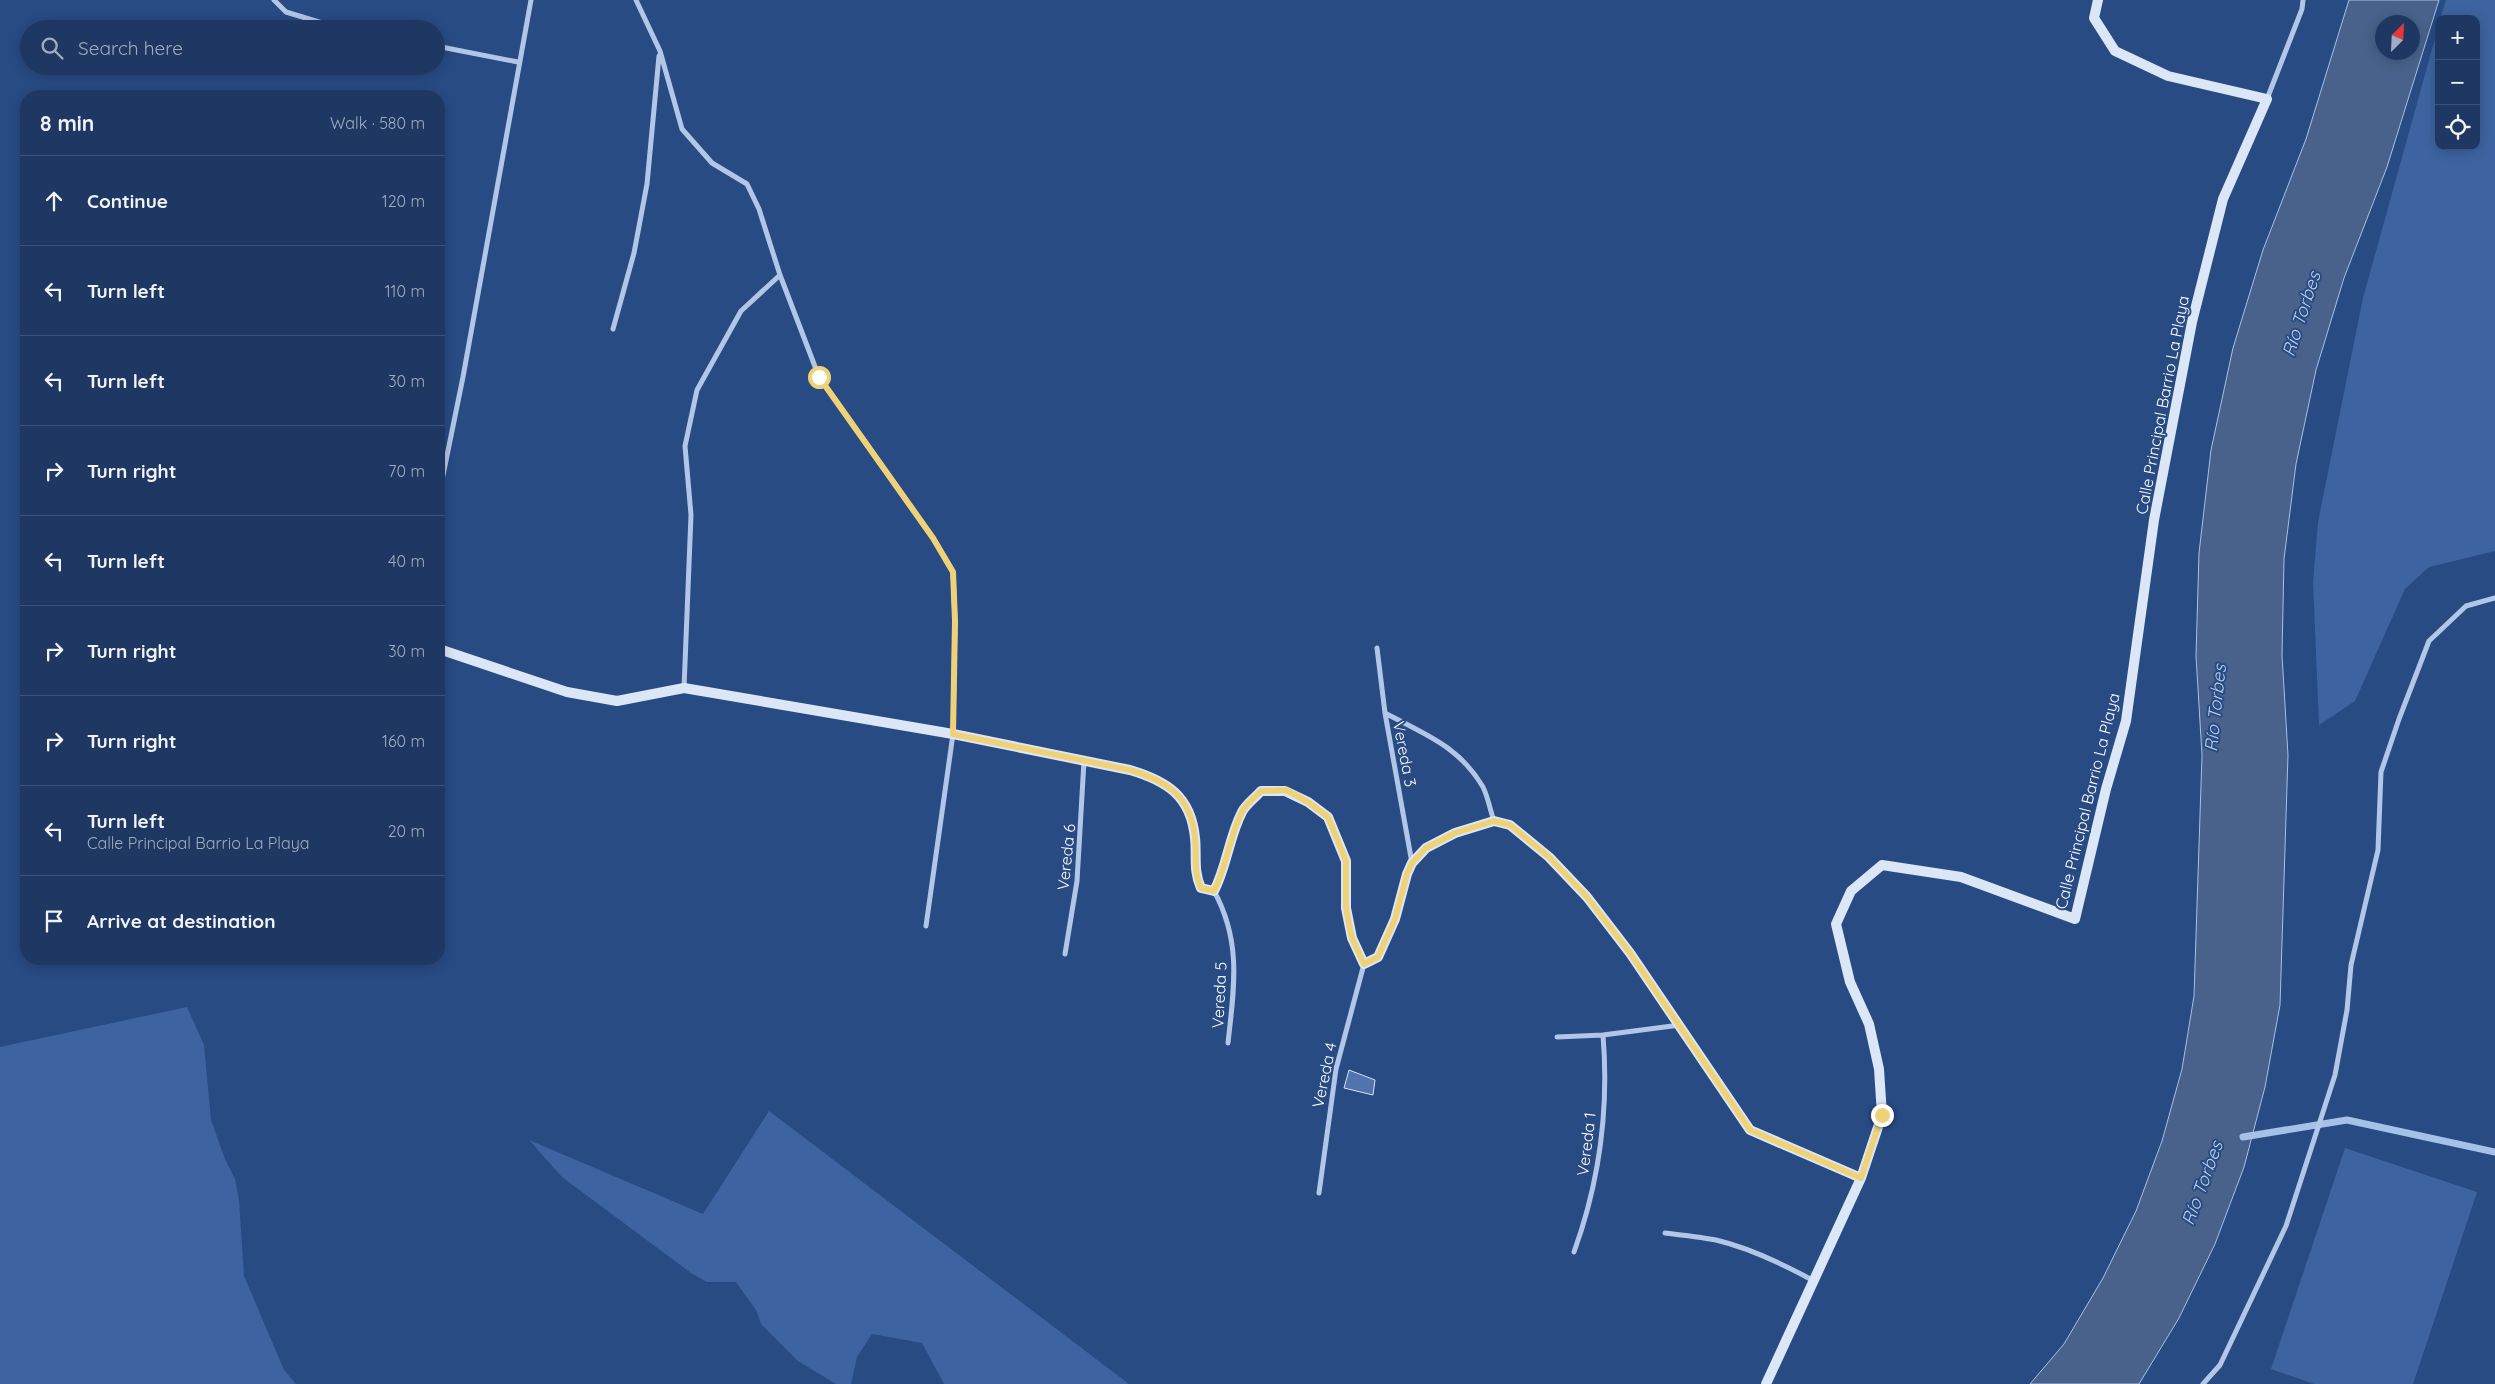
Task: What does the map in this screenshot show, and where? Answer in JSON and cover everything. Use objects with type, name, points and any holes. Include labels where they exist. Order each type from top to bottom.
[{"type":"street","points":[[274,0],[286,12],[312,20]]},
{"type":"street","points":[[445,464],[530,0]]},
{"type":"street","points":[[636,0],[660,52],[682,129],[712,163],[747,184],[759,209],[780,275],[819,377],[933,538],[953,572],[955,621],[953,734],[926,926]]},
{"type":"street","points":[[2098,0],[2094,18],[2115,51],[2168,76],[2267,99],[2302,9],[2303,0]]},
{"type":"street","points":[[445,48],[518,62]]},
{"type":"street","points":[[613,329],[634,253],[648,184],[660,52]]},
{"type":"street","name":"Calle Principal Barrio La Playa","points":[[1766,1384],[1861,1178],[1882,1115],[1879,1069],[1869,1024],[1850,982],[1836,924],[1851,891],[1882,865],[1961,877],[2075,919],[2106,789],[2126,721],[2154,520],[2192,322],[2223,199],[2267,99]]},
{"type":"street","points":[[684,688],[691,515],[685,446],[698,390],[740,311],[780,275]]},
{"type":"street","points":[[2203,1384],[2220,1365],[2286,1226],[2335,1075],[2347,1010],[2351,965],[2378,850],[2381,772],[2399,719],[2429,641],[2466,606],[2495,598]]},
{"type":"street","name":"Vereda 3","points":[[1377,648],[1385,713],[1412,863]]},
{"type":"street","points":[[445,651],[567,692],[617,700],[684,688],[953,734],[1130,770],[1155,778],[1176,791],[1188,812],[1195,837],[1195,876],[1201,888],[1214,891],[1222,876],[1227,854],[1243,810],[1261,791],[1286,790],[1308,802],[1328,817],[1346,861],[1346,908],[1352,938],[1364,964],[1378,957],[1395,919],[1412,863],[1426,848],[1455,833],[1494,821],[1510,825],[1549,857],[1587,897],[1630,953],[1750,1130],[1861,1178]]},
{"type":"street","points":[[1385,713],[1450,748],[1484,788],[1494,821]]},
{"type":"street","name":"Vereda 6","points":[[1065,954],[1077,881],[1084,762]]},
{"type":"street","name":"Vereda 5","points":[[1214,891],[1226,913],[1236,973],[1228,1043]]},
{"type":"street","name":"Vereda 4","points":[[1319,1193],[1336,1068],[1364,964]]},
{"type":"street","points":[[1557,1037],[1603,1035],[1680,1025]]},
{"type":"street","name":"Vereda 1","points":[[1574,1252],[1588,1215],[1598,1165],[1606,1065],[1603,1035]]},
{"type":"street","points":[[1665,1233],[1716,1240],[1742,1248],[1814,1280]]},
{"type":"shaded area","points":[[2446,0],[2495,0],[2495,551],[2429,567],[2405,589],[2355,701],[2319,725],[2313,582],[2318,522],[2363,298],[2435,38],[2435,150],[2480,150],[2480,15],[2441,15]]},
{"type":"shaded area","points":[[187,1007],[204,1045],[211,1120],[225,1159],[235,1179],[239,1200],[244,1276],[284,1370],[296,1384],[0,1384],[0,1047]]},
{"type":"shaded area","points":[[769,1111],[1129,1384],[944,1384],[922,1343],[872,1334],[857,1357],[851,1384],[836,1384],[798,1361],[761,1324],[756,1310],[736,1282],[707,1282],[691,1273],[562,1177],[529,1140],[703,1214]]},
{"type":"shaded area","points":[[2345,1148],[2477,1192],[2413,1384],[2314,1384],[2271,1369]]},
{"type":"water","name":"Río Torbes","points":[[2349,0],[2439,0],[2387,167],[2344,278],[2316,370],[2296,464],[2284,559],[2282,655],[2288,755],[2280,1005],[2265,1087],[2244,1167],[2215,1244],[2179,1318],[2139,1384],[2030,1384],[2064,1344],[2103,1278],[2136,1211],[2162,1141],[2182,1069],[2194,996],[2202,755],[2196,656],[2199,553],[2211,450],[2233,348],[2263,250],[2306,139]]},
{"type":"building","points":[[1349,1070],[1375,1080],[1373,1095],[1344,1088]]},
{"type":"waterway","points":[[2243,1137],[2347,1120],[2495,1152]]},
{"type":"route","points":[[819,377],[933,538],[953,572],[955,621],[953,734],[1130,770],[1155,778],[1176,791],[1188,812],[1195,837],[1195,876],[1201,888],[1214,891],[1222,876],[1227,854],[1243,810],[1261,791],[1286,790],[1308,802],[1328,817],[1346,861],[1346,908],[1352,938],[1364,964],[1378,957],[1395,919],[1407,874],[1412,863],[1426,848],[1455,833],[1494,821],[1510,825],[1549,857],[1587,897],[1630,953],[1750,1130],[1861,1178],[1882,1115]]}]
